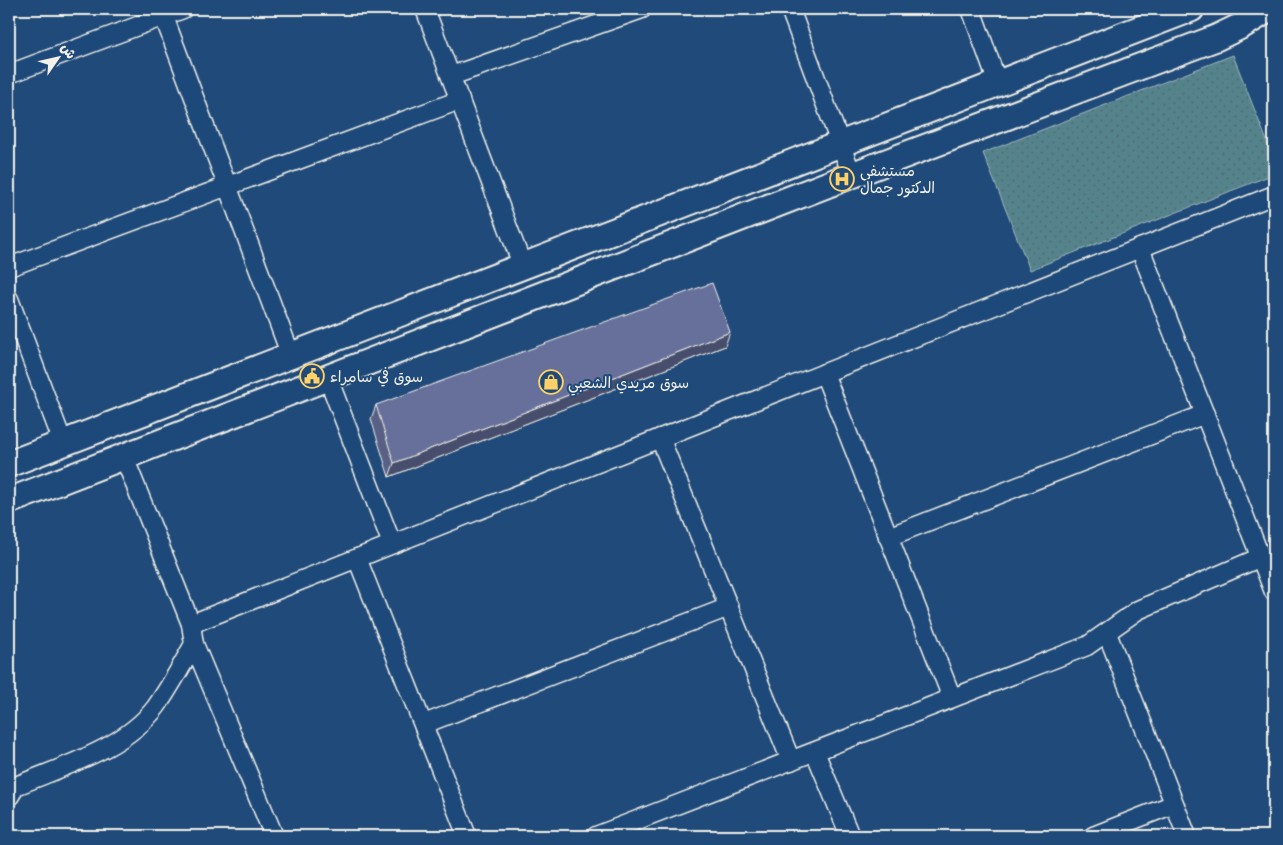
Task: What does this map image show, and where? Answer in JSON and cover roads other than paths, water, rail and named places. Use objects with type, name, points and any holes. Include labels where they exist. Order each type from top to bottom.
[{"type":"main road","points":[[9,464],[1191,9]]},
{"type":"main road","points":[[9,502],[852,174],[1216,38],[1269,12]]},
{"type":"street","points":[[9,74],[162,12],[183,9]]},
{"type":"street","points":[[425,9],[523,267]]},
{"type":"street","points":[[451,76],[642,9]]},
{"type":"street","points":[[790,9],[852,174]]},
{"type":"street","points":[[971,9],[998,84]]},
{"type":"street","points":[[162,12],[291,356]]},
{"type":"street","points":[[9,266],[460,100]]},
{"type":"street","points":[[191,624],[1274,195]]},
{"type":"street","points":[[1140,248],[1274,592]]},
{"type":"street","points":[[9,299],[63,443]]},
{"type":"street","points":[[824,373],[952,698]]},
{"type":"street","points":[[328,378],[392,544]]},
{"type":"street","points":[[888,537],[1205,414]]},
{"type":"street","points":[[660,438],[791,761]]},
{"type":"street","points":[[124,457],[191,624],[194,644],[274,836]]},
{"type":"street","points":[[596,836],[1087,646],[1138,610],[1261,557]]},
{"type":"street","points":[[357,558],[467,836]]},
{"type":"street","points":[[424,724],[728,607]]},
{"type":"street","points":[[1107,633],[1187,836]]},
{"type":"street","points":[[9,796],[16,786],[91,754],[128,733],[155,707],[194,644]]},
{"type":"street","points":[[815,752],[850,836]]},
{"type":"street","points":[[1093,836],[1174,804]]},
{"type":"place","name":"مستشفى الدكتور جمال","points":[[842,179]]},
{"type":"place","name":"سوق في سامراء","points":[[312,376]]},
{"type":"place","name":"سوق مريدي الشعبي","points":[[551,382]]}]
